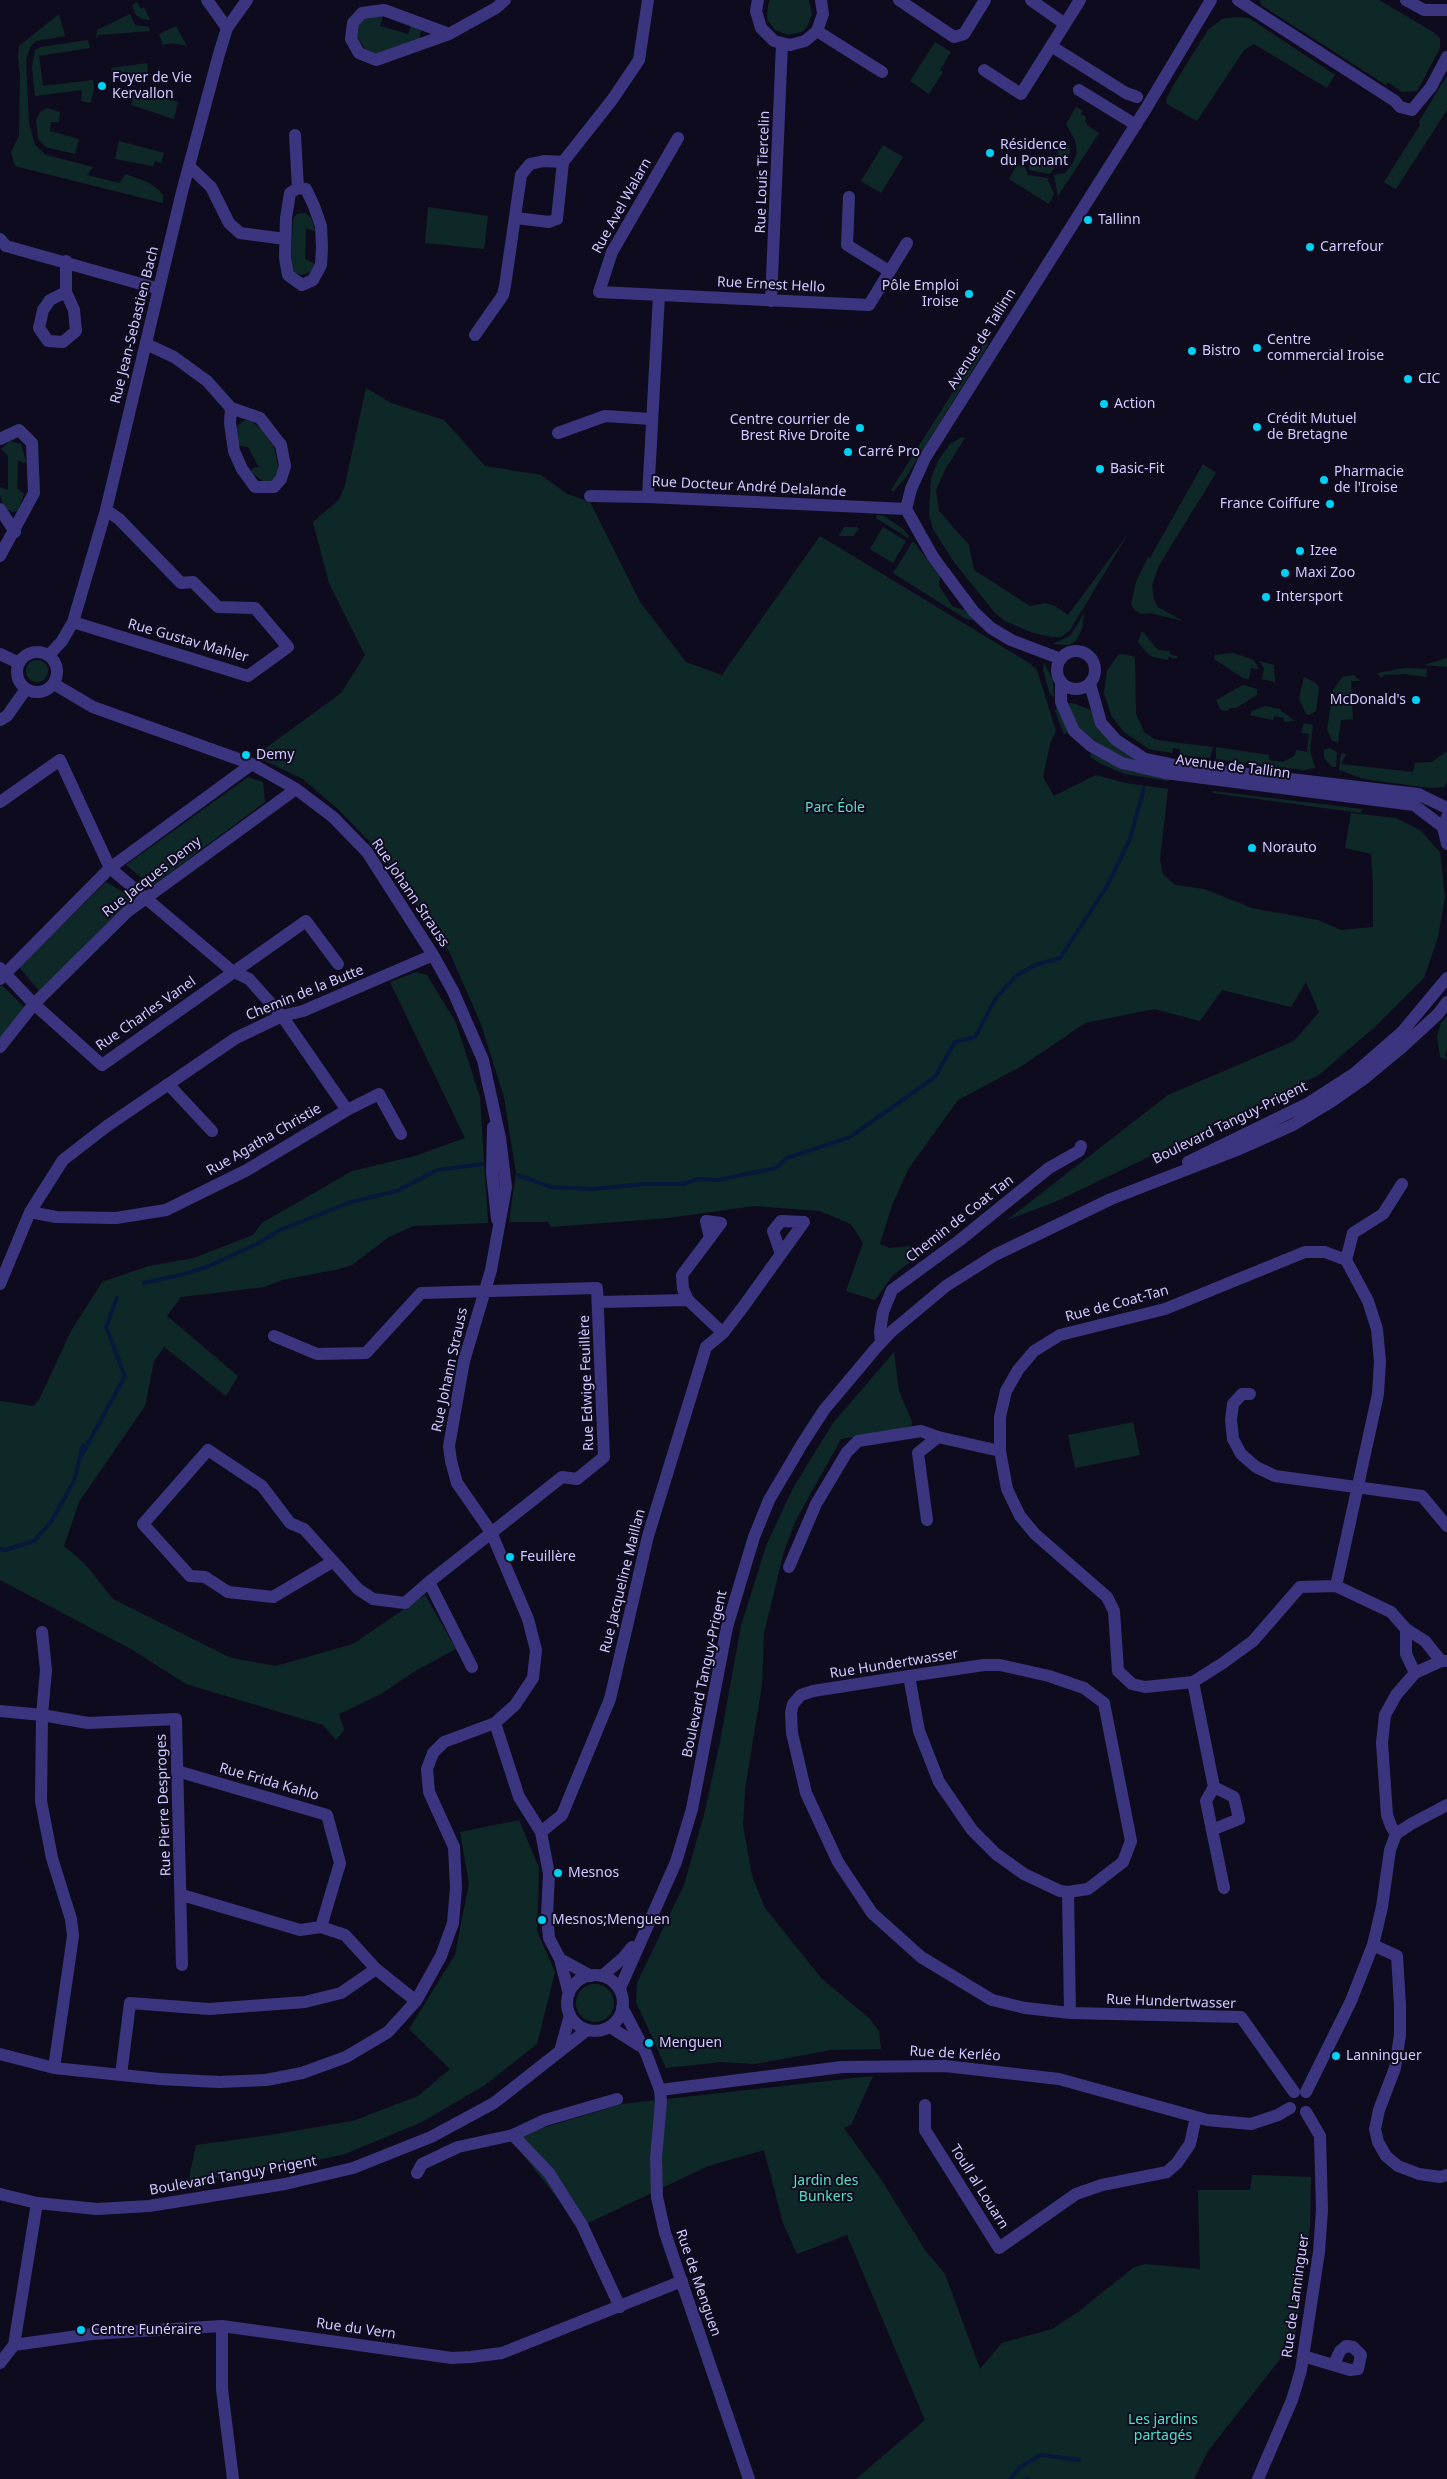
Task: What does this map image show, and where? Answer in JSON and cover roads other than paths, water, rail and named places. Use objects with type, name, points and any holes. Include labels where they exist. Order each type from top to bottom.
[{"type":"street","points":[[207,0],[227,28]]},
{"type":"street","name":"Rue Jean-Sebastien Bach","points":[[49,655],[62,641],[73,622],[106,510],[189,166],[227,28],[247,0]]},
{"type":"street","points":[[449,34],[384,10],[362,13],[353,23],[351,39],[358,54],[376,60],[449,34],[496,8],[505,0]]},
{"type":"street","points":[[516,218],[549,222],[557,218],[563,162],[612,100],[639,60],[648,0]]},
{"type":"street","points":[[745,0],[757,5],[759,24],[766,36],[782,44],[798,44],[817,31],[823,14],[823,2]]},
{"type":"street","points":[[899,0],[954,36],[964,34],[985,0]]},
{"type":"street","points":[[1030,0],[1065,24]]},
{"type":"street","points":[[984,70],[1021,94],[1080,0]]},
{"type":"street","name":"Avenue de Tallinn","points":[[906,509],[911,488],[925,458],[1136,125],[1211,0]]},
{"type":"street","points":[[1238,0],[1395,101],[1400,107],[1412,110],[1431,87],[1447,57]]},
{"type":"street","points":[[1406,0],[1424,10],[1447,10]]},
{"type":"street","points":[[817,31],[882,72]]},
{"type":"street","name":"Rue Louis Tiercelin","points":[[771,301],[782,44]]},
{"type":"street","points":[[1051,46],[1126,94],[1137,97]]},
{"type":"street","points":[[1078,90],[1136,125]]},
{"type":"street","points":[[295,135],[298,188]]},
{"type":"street","name":"Rue Avel Walarn","points":[[599,292],[612,252],[678,138]]},
{"type":"street","points":[[475,335],[503,295],[521,175],[530,164],[544,161],[563,162]]},
{"type":"street","points":[[189,166],[211,187],[229,223],[240,233],[285,239]]},
{"type":"street","points":[[298,188],[306,189],[321,226],[321,265],[313,280],[302,285],[288,275],[285,239],[290,192],[298,188]]},
{"type":"street","points":[[849,197],[847,244],[889,271]]},
{"type":"street","name":"Rue Ernest Hello","points":[[599,292],[869,305],[907,243]]},
{"type":"street","points":[[2,246],[159,289]]},
{"type":"street","points":[[66,262],[66,292]]},
{"type":"street","points":[[648,496],[659,295]]},
{"type":"street","points":[[146,344],[174,358],[200,376],[231,408],[260,418],[281,445],[285,466],[281,479],[274,487],[255,488],[242,469],[234,451],[230,423],[231,408]]},
{"type":"street","points":[[558,433],[605,416],[652,419]]},
{"type":"street","points":[[0,439],[19,430],[32,443],[34,493],[0,556]]},
{"type":"street","name":"Rue Docteur André Delalande","points":[[590,496],[648,496],[906,509]]},
{"type":"street","points":[[0,509],[14,532]]},
{"type":"street","points":[[906,509],[933,557],[974,612],[990,628],[1011,640],[1061,659]]},
{"type":"street","name":"Rue Gustav Mahler","points":[[73,622],[248,676],[288,647],[255,608],[218,607],[193,582],[181,583],[119,519],[106,510]]},
{"type":"street","points":[[35,651],[49,655],[57,665],[58,671],[54,684],[44,691],[26,689],[18,677],[19,663],[23,657],[35,651]]},
{"type":"street","points":[[1072,652],[1082,652],[1089,656],[1094,662],[1096,672],[1090,684],[1079,690],[1066,687],[1061,682],[1057,670],[1061,659],[1072,652]]},
{"type":"street","points":[[0,654],[19,663]]},
{"type":"street","name":"Avenue de Tallinn","points":[[1061,682],[1061,702],[1066,718],[1074,731],[1090,746],[1122,763],[1165,773],[1414,805],[1445,822]]},
{"type":"street","name":"Rue Johann Strauss","points":[[54,684],[93,707],[252,764],[296,789],[333,817],[367,852],[433,955],[453,991],[483,1060],[494,1116],[492,1172],[498,1232],[491,1270],[464,1361],[449,1446],[457,1483],[491,1532],[528,1619],[536,1650],[532,1678],[515,1704],[495,1723]]},
{"type":"street","name":"Avenue de Tallinn","points":[[1090,684],[1101,723],[1116,740],[1145,758],[1179,766],[1418,794],[1447,808]]},
{"type":"street","points":[[0,720],[7,716],[26,689]]},
{"type":"street","points":[[0,802],[60,760],[110,868],[232,972],[249,980],[282,1016],[347,1110]]},
{"type":"street","name":"Rue Jacques Demy","points":[[2,973],[110,868],[252,764]]},
{"type":"street","name":"Rue Jacques Demy","points":[[0,1047],[34,1004],[127,912],[296,789]]},
{"type":"street","points":[[1445,822],[1447,844]]},
{"type":"street","name":"Rue Charles Vanel","points":[[34,1004],[102,1065],[306,921],[338,964]]},
{"type":"street","name":"Chemin de la Butte","points":[[0,1284],[3,1266],[30,1212],[63,1160],[168,1084],[236,1038],[282,1016],[311,1008],[433,955]]},
{"type":"street","points":[[2,973],[34,1004]]},
{"type":"street","name":"Boulevard Tanguy-Prigent","points":[[620,1988],[676,1862],[692,1809],[727,1627],[754,1538],[769,1500],[824,1410],[880,1337],[946,1286],[996,1255],[1307,1104],[1355,1073],[1402,1032],[1445,981]]},
{"type":"street","name":"Boulevard Tanguy-Prigent","points":[[1111,1199],[1237,1150],[1293,1125],[1366,1078],[1438,1014],[1447,1002]]},
{"type":"street","points":[[168,1084],[212,1131]]},
{"type":"street","name":"Rue Agatha Christie","points":[[30,1212],[56,1217],[116,1218],[166,1210],[247,1170],[347,1110],[379,1094],[401,1134]]},
{"type":"street","name":"Chemin de Coat Tan","points":[[880,1337],[883,1312],[892,1290],[960,1240],[1049,1168],[1079,1151],[1081,1146]]},
{"type":"street","points":[[1336,1586],[1378,1394],[1380,1361],[1377,1329],[1368,1301],[1346,1260],[1353,1233],[1383,1214],[1402,1184]]},
{"type":"street","points":[[710,1238],[682,1275],[683,1289],[688,1300],[724,1332]]},
{"type":"street","name":"Rue de Coat-Tan","points":[[1346,1260],[1325,1252],[1306,1252],[1165,1309],[1060,1335],[1034,1351],[1018,1370],[1006,1391],[1000,1417],[1000,1451],[1007,1489],[1020,1516],[1035,1534],[1107,1597],[1114,1611],[1118,1671],[1132,1684],[1145,1687],[1193,1682],[1253,1641],[1300,1587],[1336,1586],[1391,1612],[1406,1629],[1425,1642],[1444,1661]]},
{"type":"street","name":"Rue Jacqueline Maillan","points":[[541,1832],[562,1815],[610,1699],[650,1526],[706,1347],[724,1332],[781,1254]]},
{"type":"street","name":"Rue Edwige Feuillère","points":[[483,1292],[597,1288],[599,1302],[604,1457],[578,1479],[562,1477],[491,1532]]},
{"type":"street","points":[[274,1336],[316,1354],[366,1353],[421,1293],[483,1292]]},
{"type":"street","points":[[599,1302],[688,1300]]},
{"type":"street","points":[[1250,1394],[1242,1394],[1233,1404],[1231,1420],[1233,1439],[1241,1454],[1256,1467],[1275,1476],[1422,1496],[1447,1526]]},
{"type":"street","points":[[789,1567],[816,1504],[847,1452],[858,1441],[921,1431],[938,1438],[1000,1451]]},
{"type":"street","points":[[927,1520],[918,1453],[938,1438]]},
{"type":"street","points":[[332,1562],[273,1597],[228,1592],[206,1577],[190,1576],[143,1524],[208,1450],[262,1486],[290,1523],[304,1530],[358,1589],[373,1599],[405,1604],[491,1532]]},
{"type":"street","points":[[429,1582],[472,1667]]},
{"type":"street","points":[[1406,1629],[1406,1654],[1415,1672]]},
{"type":"street","points":[[42,1632],[46,1670],[42,1715],[41,1801],[52,1858],[71,1918],[73,1936],[54,2068]]},
{"type":"street","points":[[1396,1834],[1390,1826],[1388,1815],[1383,1734],[1385,1715],[1396,1695],[1415,1672],[1444,1661]]},
{"type":"street","name":"Rue Hundertwasser","points":[[1068,1892],[1088,1889],[1123,1862],[1131,1841],[1104,1703],[1084,1688],[1049,1676],[1000,1665],[984,1665],[813,1691],[801,1695],[794,1704],[791,1712],[792,1733],[806,1793],[838,1862],[872,1913],[921,1957],[992,2000],[1025,2008],[1070,2013],[1241,2017],[1300,2092]]},
{"type":"street","points":[[910,1676],[919,1731],[939,1782],[972,1830],[996,1854],[1024,1874],[1060,1891],[1068,1892],[1070,2013]]},
{"type":"street","points":[[1193,1682],[1214,1787],[1206,1801],[1224,1888]]},
{"type":"street","points":[[0,1712],[42,1715]]},
{"type":"street","name":"Rue Pierre Desproges","points":[[42,1715],[88,1723],[176,1719],[182,1895],[182,1965]]},
{"type":"street","points":[[0,2054],[54,2068],[121,2075],[219,2082],[266,2080],[302,2074],[346,2057],[388,2032],[416,2001],[441,1956],[453,1923],[456,1888],[454,1848],[429,1792],[427,1769],[433,1753],[444,1742],[495,1723],[519,1797],[541,1832],[549,1874],[547,1917],[549,1938],[560,1959],[569,1994]]},
{"type":"street","name":"Rue Frida Kahlo","points":[[177,1771],[327,1815],[340,1862],[321,1927]]},
{"type":"street","points":[[1212,1830],[1239,1819],[1234,1796],[1214,1787]]},
{"type":"street","points":[[1300,2092],[1312,2102],[1306,2112],[1297,2113],[1290,2108],[1289,2101],[1300,2092],[1352,2001],[1373,1945],[1382,1907],[1390,1850],[1396,1834],[1447,1805]]},
{"type":"street","points":[[182,1895],[300,1930],[321,1927],[345,1935],[376,1969],[416,2001]]},
{"type":"street","name":"Boulevard Tanguy-Prigent","points":[[596,1976],[623,1958],[648,1927]]},
{"type":"street","points":[[1373,1945],[1397,1956],[1400,2005],[1400,2035],[1395,2068],[1379,2110],[1375,2129],[1378,2142],[1386,2156],[1398,2166],[1419,2174],[1447,2175]]},
{"type":"street","points":[[560,1959],[596,1976],[613,1980],[620,1988],[622,2007],[640,2046],[646,2053],[660,2090]]},
{"type":"street","points":[[121,2075],[130,2003],[209,2009],[305,2002],[341,1992],[376,1969]]},
{"type":"street","points":[[560,2051],[570,2015],[567,2001],[569,1994],[578,1982],[596,1976]]},
{"type":"street","points":[[570,2015],[580,2027],[599,2031],[610,2027],[616,2022],[622,2007]]},
{"type":"street","points":[[610,2027],[640,2046]]},
{"type":"street","name":"Boulevard Tanguy Prigent","points":[[0,2194],[37,2203],[97,2209],[149,2206],[285,2184],[353,2168],[431,2137],[494,2103],[587,2030]]},
{"type":"street","name":"Rue de Kerléo","points":[[660,2090],[842,2066],[945,2066],[1060,2079],[1196,2118],[1251,2124],[1278,2115],[1290,2108]]},
{"type":"street","name":"Rue de Menguen","points":[[660,2090],[661,2102],[656,2158],[657,2197],[665,2233],[749,2479]]},
{"type":"street","points":[[417,2173],[422,2164],[458,2148],[513,2135],[545,2120],[617,2098]]},
{"type":"street","name":"Toull al Louarn","points":[[925,2104],[925,2130],[999,2248],[1076,2194],[1102,2185],[1167,2172],[1178,2163],[1190,2144],[1196,2118]]},
{"type":"street","name":"Rue de Lanninguer","points":[[1258,2479],[1292,2400],[1303,2356],[1319,2252],[1322,2210],[1320,2136],[1306,2112]]},
{"type":"street","points":[[513,2135],[549,2173],[582,2225],[620,2307]]},
{"type":"street","points":[[0,2363],[14,2345],[37,2203]]},
{"type":"street","name":"Rue du Vern","points":[[14,2345],[92,2334],[222,2326],[452,2358],[471,2357],[502,2353],[682,2281]]},
{"type":"street","points":[[222,2326],[222,2389],[233,2479]]},
{"type":"street","points":[[1303,2356],[1334,2364]]},
{"type":"waterway","points":[[518,1175],[551,1187],[592,1189],[644,1184],[683,1184],[698,1179],[718,1180],[776,1168],[787,1158],[850,1137],[935,1077],[955,1042],[975,1037],[996,998],[1016,976],[1035,965],[1060,958],[1107,886],[1130,839],[1144,788]]},
{"type":"waterway","points":[[144,1283],[185,1274],[209,1266],[257,1244],[280,1230],[351,1202],[397,1191],[437,1170],[483,1164]]},
{"type":"waterway","points":[[0,1549],[5,1550],[34,1541],[51,1522],[74,1481],[83,1445],[82,1455],[125,1376],[106,1327],[117,1298]]},
{"type":"waterway","points":[[1010,2479],[1020,2467],[1041,2455],[1079,2460]]},
{"type":"place","name":"Foyer de Vie Kervallon","points":[[102,86]]},
{"type":"place","name":"Résidence du Ponant","points":[[990,153]]},
{"type":"place","name":"Tallinn","points":[[1088,220]]},
{"type":"place","name":"Carrefour","points":[[1310,247]]},
{"type":"place","name":"Pôle Emploi Iroise","points":[[969,294]]},
{"type":"place","name":"Centre commercial Iroise","points":[[1257,348]]},
{"type":"place","name":"Bistro","points":[[1192,351]]},
{"type":"place","name":"CIC","points":[[1408,379]]},
{"type":"place","name":"Action","points":[[1104,404]]},
{"type":"place","name":"Crédit Mutuel de Bretagne","points":[[1257,427]]},
{"type":"place","name":"Centre courrier de Brest Rive Droite","points":[[860,428]]},
{"type":"place","name":"Carré Pro","points":[[848,452]]},
{"type":"place","name":"Basic-Fit","points":[[1100,469]]},
{"type":"place","name":"Pharmacie de l'Iroise","points":[[1324,480]]},
{"type":"place","name":"France Coiffure","points":[[1330,504]]},
{"type":"place","name":"Izee","points":[[1300,551]]},
{"type":"place","name":"Maxi Zoo","points":[[1285,573]]},
{"type":"place","name":"Intersport","points":[[1266,597]]},
{"type":"place","name":"McDonald's","points":[[1416,700]]},
{"type":"place","name":"Demy","points":[[246,755]]},
{"type":"place","name":"Norauto","points":[[1252,848]]},
{"type":"place","name":"Feuillère","points":[[510,1557]]},
{"type":"place","name":"Mesnos","points":[[558,1873]]},
{"type":"place","name":"Mesnos;Menguen","points":[[542,1920]]},
{"type":"place","name":"Menguen","points":[[649,2043]]},
{"type":"place","name":"Lanninguer","points":[[1336,2056]]},
{"type":"place","name":"Centre Funéraire","points":[[81,2330]]},
{"type":"park label","name":"Parc Éole","points":[[835,808]]},
{"type":"park label","name":"Jardin des Bunkers","points":[[826,2190]]},
{"type":"park label","name":"Les jardins partagés","points":[[1163,2428]]}]
